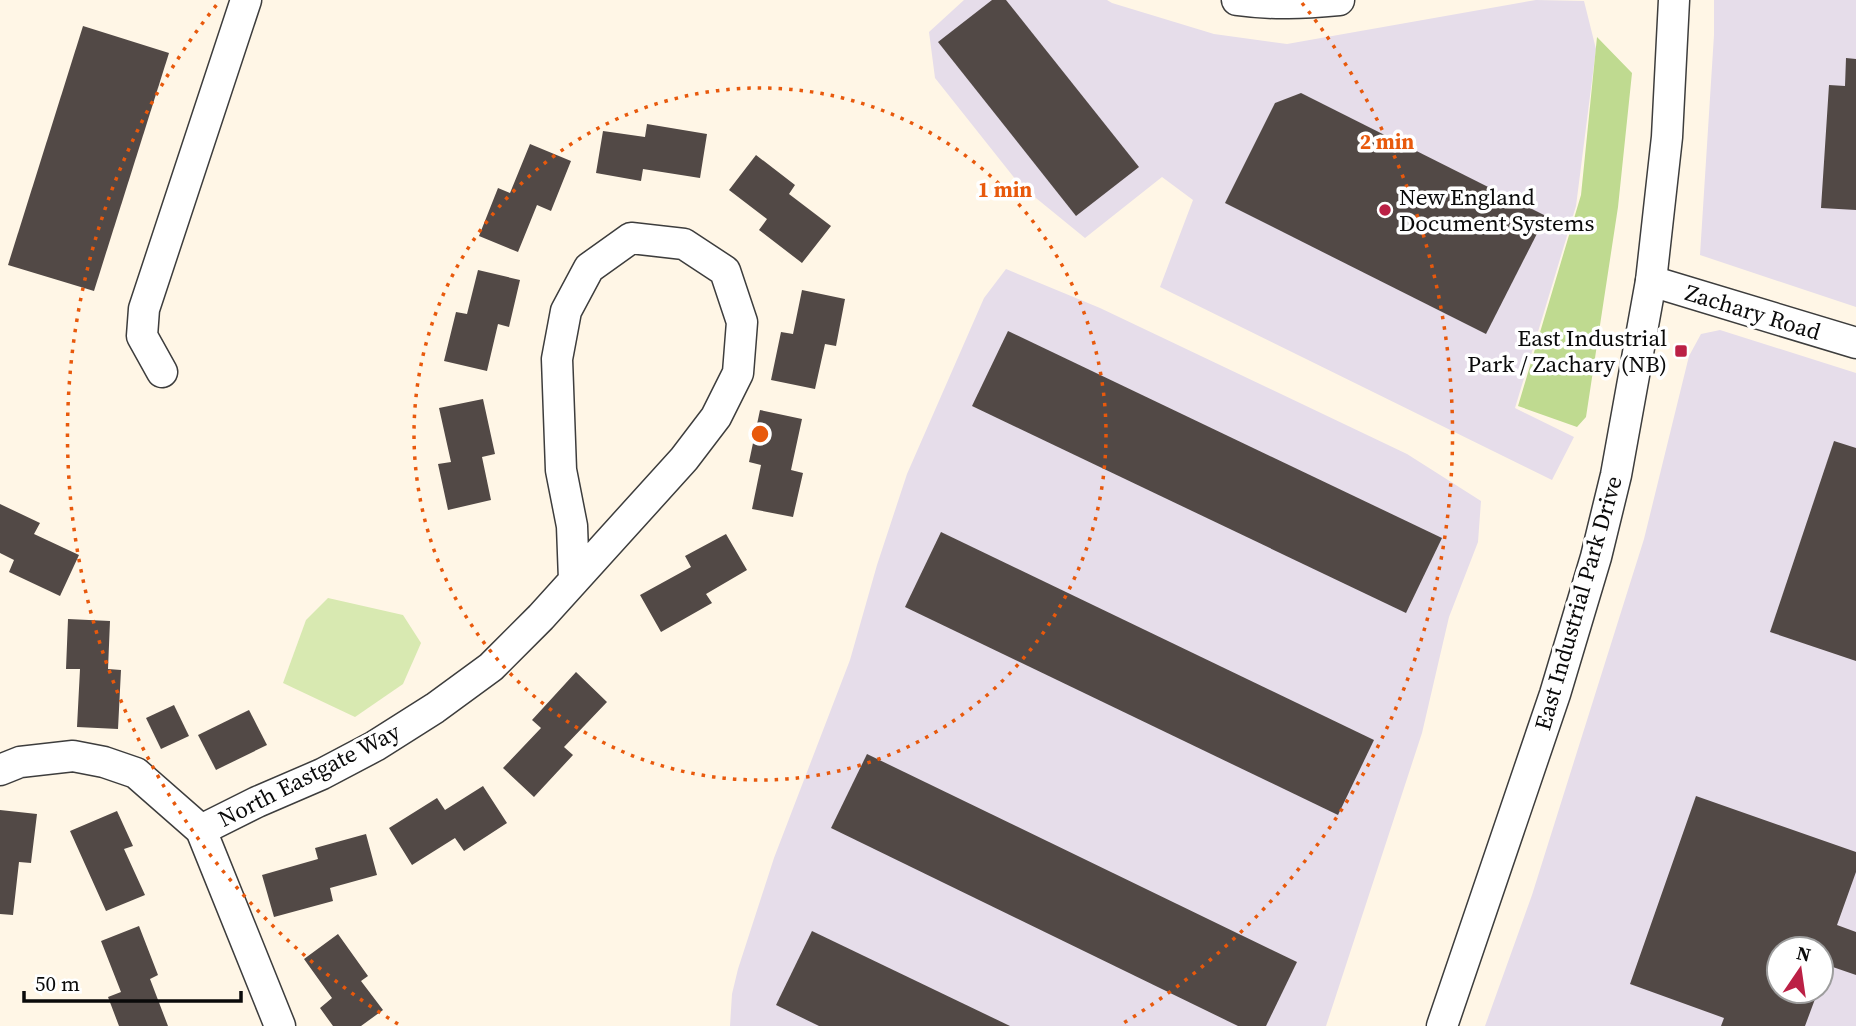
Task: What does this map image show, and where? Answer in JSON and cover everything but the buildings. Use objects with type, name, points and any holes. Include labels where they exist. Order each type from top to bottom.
[{"type":"street","points":[[162,372],[142,337],[144,309],[246,0]]},
{"type":"street","points":[[1237,0],[1295,4],[1339,0]]},
{"type":"street","name":"East Industrial Park Drive","points":[[1442,1026],[1555,694],[1596,557],[1616,475],[1651,281],[1667,137],[1674,0]]},
{"type":"street","name":"North Eastgate Way","points":[[201,830],[375,746],[435,708],[491,667],[574,580],[684,458],[716,417],[738,373],[742,322],[725,271],[684,244],[631,238],[589,268],[566,310],[557,359],[557,410],[561,470],[572,526],[574,580]]},
{"type":"street","name":"Zachary Road","points":[[1651,281],[1856,343]]},
{"type":"street","points":[[0,770],[20,762],[74,756],[104,762],[136,773],[201,830],[280,1026]]},
{"type":"shaded area","points":[[964,0],[1107,0],[1214,34],[1287,44],[1536,0],[1584,1],[1596,49],[1576,206],[1515,408],[1574,437],[1552,480],[1160,287],[1193,200],[1162,177],[1085,238],[1020,185],[935,78],[929,32]]},
{"type":"shaded area","points":[[1714,0],[1856,0],[1856,307],[1700,255]]},
{"type":"shaded area","points":[[1006,269],[1100,308],[1407,454],[1481,501],[1478,542],[1449,617],[1422,733],[1326,1026],[730,1026],[732,994],[738,969],[774,858],[850,660],[907,474],[984,298]]},
{"type":"shaded area","points":[[1720,330],[1856,373],[1856,1026],[1485,1026],[1532,895],[1644,539],[1689,356],[1701,334]]},
{"type":"green space","points":[[1597,37],[1632,73],[1618,207],[1586,417],[1577,427],[1518,406],[1581,195]]},
{"type":"green space","points":[[328,598],[403,615],[421,643],[403,684],[355,717],[283,683],[306,620]]},
{"type":"place","name":"New England Document Systems","points":[[1385,210]]},
{"type":"place","name":"East Industrial Park / Zachary (NB)","points":[[1681,351]]}]
